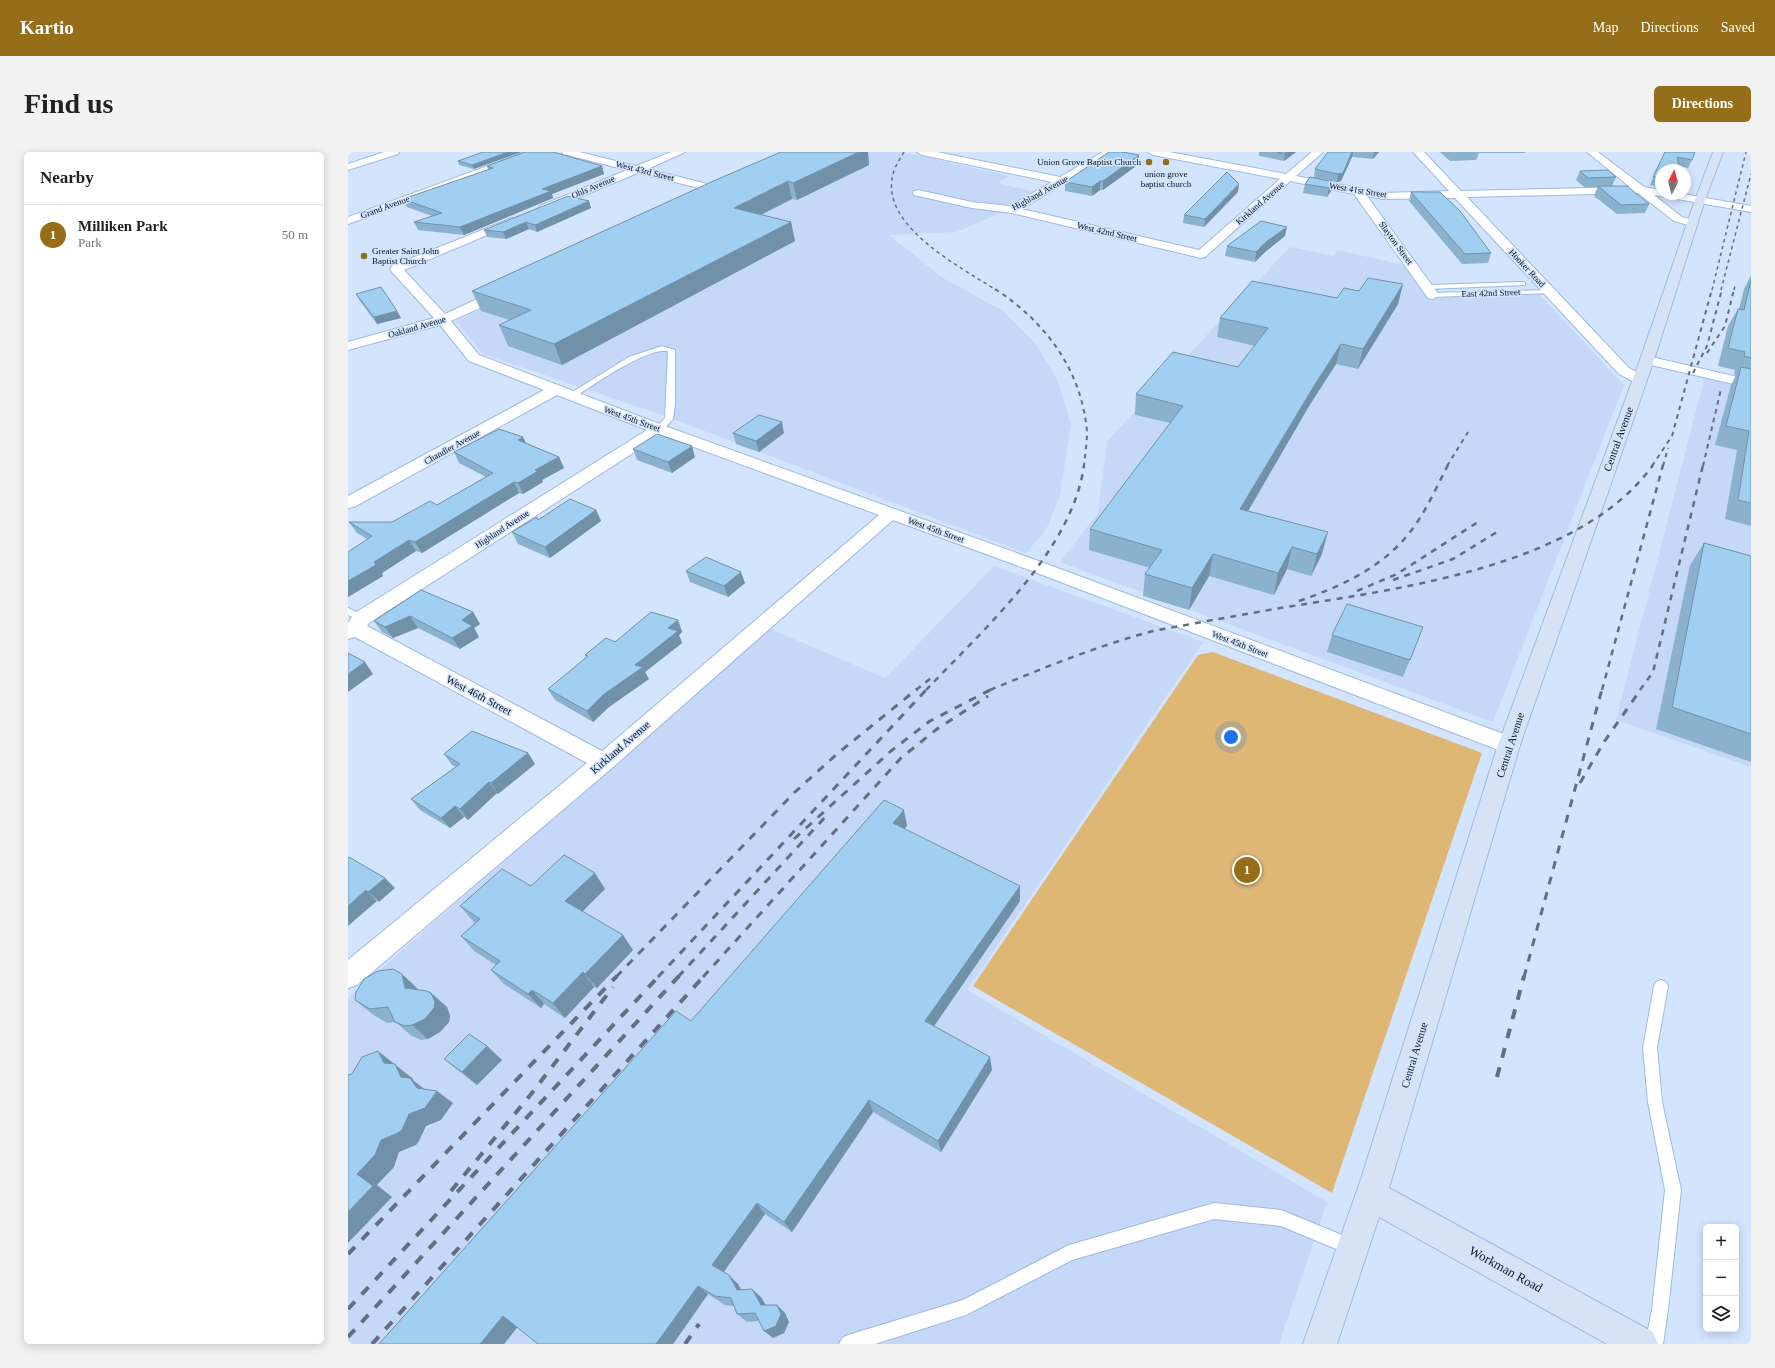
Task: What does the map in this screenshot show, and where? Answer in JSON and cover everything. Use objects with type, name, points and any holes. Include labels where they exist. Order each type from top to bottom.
[{"type":"street","points":[[348,167],[394,152]]},
{"type":"street","name":"Grand Avenue","points":[[348,221],[534,152]]},
{"type":"street","name":"West 43rd Street","points":[[567,152],[723,191]]},
{"type":"street","name":"Ohls Avenue","points":[[535,212],[680,152]]},
{"type":"street","points":[[922,152],[1062,181]]},
{"type":"street","name":"Highland Avenue","points":[[918,193],[972,205],[1012,210],[1110,152]]},
{"type":"street","name":"West 41st Street","points":[[1153,152],[1383,196],[1642,190],[1655,192]]},
{"type":"street","name":"Kirkland Avenue","points":[[1201,254],[1318,152]]},
{"type":"street","name":"Hooker Road","points":[[1418,152],[1624,371],[1639,379]]},
{"type":"street","points":[[1592,152],[1678,219],[1692,223]]},
{"type":"street","name":"Central Avenue","points":[[1320,1344],[1372,1195],[1509,745],[1647,360],[1692,223],[1718,152]]},
{"type":"street","points":[[358,154],[374,159]]},
{"type":"street","points":[[708,198],[736,185]]},
{"type":"street","name":"Slayton Street","points":[[1358,192],[1430,291]]},
{"type":"street","points":[[1691,198],[1751,209]]},
{"type":"street","name":"West 42nd Street","points":[[1012,210],[1201,254]]},
{"type":"street","name":"West 45th Street","points":[[520,218],[396,269],[443,320],[474,358],[659,429],[1038,567],[1509,745]]},
{"type":"street","name":"Oakland Avenue","points":[[348,346],[443,320],[515,287]]},
{"type":"street","points":[[1647,360],[1751,384]]},
{"type":"street","name":"Chandler Avenue","points":[[348,504],[563,393]]},
{"type":"street","name":"Highland Avenue","points":[[353,622],[659,429]]},
{"type":"street","name":"Kirkland Avenue","points":[[348,976],[604,762],[890,514]]},
{"type":"street","name":"West 46th Street","points":[[353,622],[604,762]]},
{"type":"street","name":"Workman Road","points":[[1372,1195],[1641,1344]]},
{"type":"lane","points":[[1430,291],[1523,284]]},
{"type":"lane","name":"East 42nd Street","points":[[1430,291],[1550,292]]},
{"type":"lane","points":[[563,393],[632,360],[662,348],[672,350],[671,405],[668,419],[659,429]]},
{"type":"lane","points":[[1654,1344],[1660,1310],[1673,1190],[1655,1102],[1650,1048],[1661,986]]},
{"type":"lane","points":[[848,1344],[966,1307],[1069,1253],[1214,1211],[1281,1218],[1353,1248]]},
{"type":"shaded area","points":[[821,152],[902,152],[1009,176],[998,183],[1036,192],[996,215],[956,232],[889,235],[943,278],[1003,311],[1035,343],[1057,379],[1071,424],[1060,495],[1046,530],[1026,553],[665,416],[483,354],[456,321]]},
{"type":"shaded area","points":[[1290,247],[1334,256],[1337,250],[1404,265],[1427,296],[1535,290],[1624,385],[1493,722],[1060,562],[1098,513],[1107,441]]},
{"type":"shaded area","points":[[1705,376],[1751,386],[1751,767],[1616,720]]},
{"type":"shaded area","points":[[994,566],[1203,642],[967,990],[1327,1202],[1279,1344],[348,1344],[348,998],[768,628],[885,678]]},
{"type":"shaded area","points":[[1213,652],[1482,753],[1332,1193],[973,986],[1198,655]]},
{"type":"building","points":[[483,152],[508,152],[472,165],[458,161]]},
{"type":"building","points":[[525,152],[553,152],[602,166],[542,189],[551,191],[460,227],[414,222],[442,213],[403,199],[493,168],[487,166]]},
{"type":"building","points":[[781,152],[859,152],[793,183],[788,181],[734,208],[791,222],[554,344],[499,325],[531,310],[472,291],[718,179]]},
{"type":"building","points":[[1109,152],[1122,152],[1139,155],[1103,181],[1100,181],[1092,187],[1065,182]]},
{"type":"building","points":[[1328,152],[1352,152],[1343,173],[1338,174],[1315,169]]},
{"type":"building","points":[[1665,152],[1695,152],[1692,160],[1677,157],[1679,164],[1659,164]]},
{"type":"building","points":[[1608,170],[1616,177],[1588,178],[1580,171]]},
{"type":"building","points":[[1227,172],[1239,184],[1205,219],[1184,215]]},
{"type":"building","points":[[1310,177],[1333,182],[1329,188],[1305,184]]},
{"type":"building","points":[[1598,186],[1627,186],[1649,204],[1621,205]]},
{"type":"building","points":[[1411,192],[1440,192],[1460,211],[1491,253],[1465,254]]},
{"type":"building","points":[[568,196],[589,201],[535,225],[526,222],[503,232],[484,230]]},
{"type":"building","points":[[1261,221],[1287,227],[1266,242],[1256,252],[1227,246]]},
{"type":"building","points":[[1368,278],[1403,284],[1363,349],[1341,344],[1240,509],[1328,532],[1317,554],[1292,547],[1278,573],[1213,554],[1192,588],[1145,574],[1162,550],[1090,529],[1183,406],[1136,394],[1173,352],[1238,367],[1268,328],[1220,318],[1252,281],[1337,298],[1344,288],[1359,291]]},
{"type":"building","points":[[1751,280],[1751,358],[1744,356],[1745,352],[1728,348],[1738,309],[1744,310]]},
{"type":"building","points":[[381,287],[397,311],[374,317],[356,294]]},
{"type":"building","points":[[1741,367],[1751,369],[1751,503],[1738,500],[1749,431],[1726,426]]},
{"type":"building","points":[[759,415],[782,422],[756,441],[733,433]]},
{"type":"building","points":[[499,429],[523,437],[518,440],[559,457],[535,470],[538,471],[518,483],[514,482],[415,542],[409,540],[374,562],[376,565],[348,581],[348,552],[372,536],[349,522],[392,522],[430,501],[437,505],[493,473],[454,452]]},
{"type":"building","points":[[657,434],[692,446],[668,462],[633,449]]},
{"type":"building","points":[[570,499],[596,510],[545,547],[512,532],[537,517],[538,520]]},
{"type":"building","points":[[1704,543],[1751,556],[1751,734],[1672,707]]},
{"type":"building","points":[[706,557],[741,572],[724,586],[686,571]]},
{"type":"building","points":[[421,590],[473,612],[462,620],[472,626],[452,638],[410,616],[385,627],[374,621]]},
{"type":"building","points":[[1347,604],[1423,627],[1410,660],[1332,635]]},
{"type":"building","points":[[651,612],[678,620],[668,628],[678,631],[635,665],[643,667],[603,695],[587,711],[548,689],[588,656],[585,655],[606,638],[615,642]]},
{"type":"building","points":[[348,653],[365,662],[348,674]]},
{"type":"building","points":[[472,731],[528,753],[491,783],[489,782],[460,809],[455,806],[441,818],[411,799],[460,764],[444,754]]},
{"type":"building","points":[[884,800],[904,810],[893,823],[1020,886],[925,1021],[990,1057],[938,1141],[869,1100],[784,1222],[757,1203],[712,1265],[729,1275],[737,1290],[752,1289],[761,1305],[777,1305],[781,1314],[776,1326],[764,1331],[755,1313],[737,1314],[731,1298],[715,1296],[698,1286],[656,1344],[538,1344],[503,1316],[480,1344],[379,1344],[676,1011],[691,1021]]},
{"type":"building","points":[[564,855],[595,873],[565,901],[623,935],[585,974],[583,972],[553,1003],[532,990],[528,994],[491,970],[500,961],[461,936],[480,919],[460,906],[502,869],[531,886]]},
{"type":"building","points":[[349,857],[385,878],[368,892],[366,890],[348,906],[348,858]]},
{"type":"building","points":[[393,969],[402,974],[405,988],[427,991],[431,993],[435,1002],[434,1008],[425,1019],[412,1025],[405,1026],[395,1022],[388,1007],[370,1009],[355,1000],[356,992],[364,979],[378,971]]},
{"type":"building","points":[[469,1034],[487,1046],[462,1072],[444,1059]]},
{"type":"building","points":[[378,1051],[384,1063],[395,1064],[401,1077],[410,1078],[417,1088],[437,1091],[425,1108],[409,1114],[402,1130],[381,1140],[375,1155],[357,1174],[373,1186],[348,1212],[348,1075],[352,1074],[362,1057]]},
{"type":"railway","points":[[904,152],[896,165],[893,174],[892,193],[898,211],[910,227],[926,243],[944,257],[996,290]]},
{"type":"railway","points":[[1712,290],[1746,152]]},
{"type":"railway","points":[[1721,290],[1751,174]]},
{"type":"railway","points":[[1734,290],[1735,286]]},
{"type":"railway","points":[[995,289],[1013,302],[1045,333],[1058,350],[1069,369],[1078,389],[1084,410],[1087,432],[1084,466]]},
{"type":"railway","points":[[1652,466],[1672,436],[1712,289]]},
{"type":"railway","points":[[1693,373],[1707,346],[1722,289]]},
{"type":"railway","points":[[1707,353],[1725,326],[1734,289]]},
{"type":"railway","points":[[1703,466],[1721,389]]},
{"type":"railway","points":[[1447,466],[1468,432]]},
{"type":"railway","points":[[1663,466],[1668,448]]},
{"type":"railway","points":[[926,690],[998,615],[1044,558],[1063,528],[1076,497],[1084,465]]},
{"type":"railway","points":[[1299,601],[1333,588],[1364,572],[1392,551],[1405,538],[1421,517],[1448,465]]},
{"type":"railway","points":[[990,690],[1091,650],[1153,631],[1392,589],[1442,579],[1492,565],[1540,548],[1584,526],[1622,498],[1653,465]]},
{"type":"railway","points":[[1602,690],[1663,465]]},
{"type":"railway","points":[[1640,690],[1653,672],[1703,465]]},
{"type":"railway","points":[[1357,591],[1397,574],[1478,522]]},
{"type":"railway","points":[[1393,580],[1453,559],[1497,532]]},
{"type":"railway","points":[[916,690],[931,678]]},
{"type":"railway","points":[[616,977],[795,792],[837,754],[917,689]]},
{"type":"railway","points":[[658,977],[927,689]]},
{"type":"railway","points":[[1524,977],[1602,689]]},
{"type":"railway","points":[[1580,783],[1604,742],[1641,689]]},
{"type":"railway","points":[[794,839],[891,751],[930,721],[990,690]]},
{"type":"railway","points":[[703,977],[901,758],[937,729],[988,696]]},
{"type":"railway","points":[[678,977],[828,814]]},
{"type":"railway","points":[[348,1254],[617,976]]},
{"type":"railway","points":[[348,1309],[659,976]]},
{"type":"railway","points":[[348,1337],[679,976]]},
{"type":"railway","points":[[372,1344],[704,976]]},
{"type":"railway","points":[[1497,1077],[1524,976]]},
{"type":"railway","points":[[451,1191],[532,1093],[613,987]]},
{"type":"railway","points":[[685,1344],[699,1324]]},
{"type":"place","name":"Union Grove Baptist Church","points":[[1149,162]]},
{"type":"place","name":"union grove baptist church","points":[[1166,162]]},
{"type":"place","name":"Greater Saint John Baptist Church","points":[[364,256]]},
{"type":"place","name":"Milliken Park","points":[[1247,870]]}]
